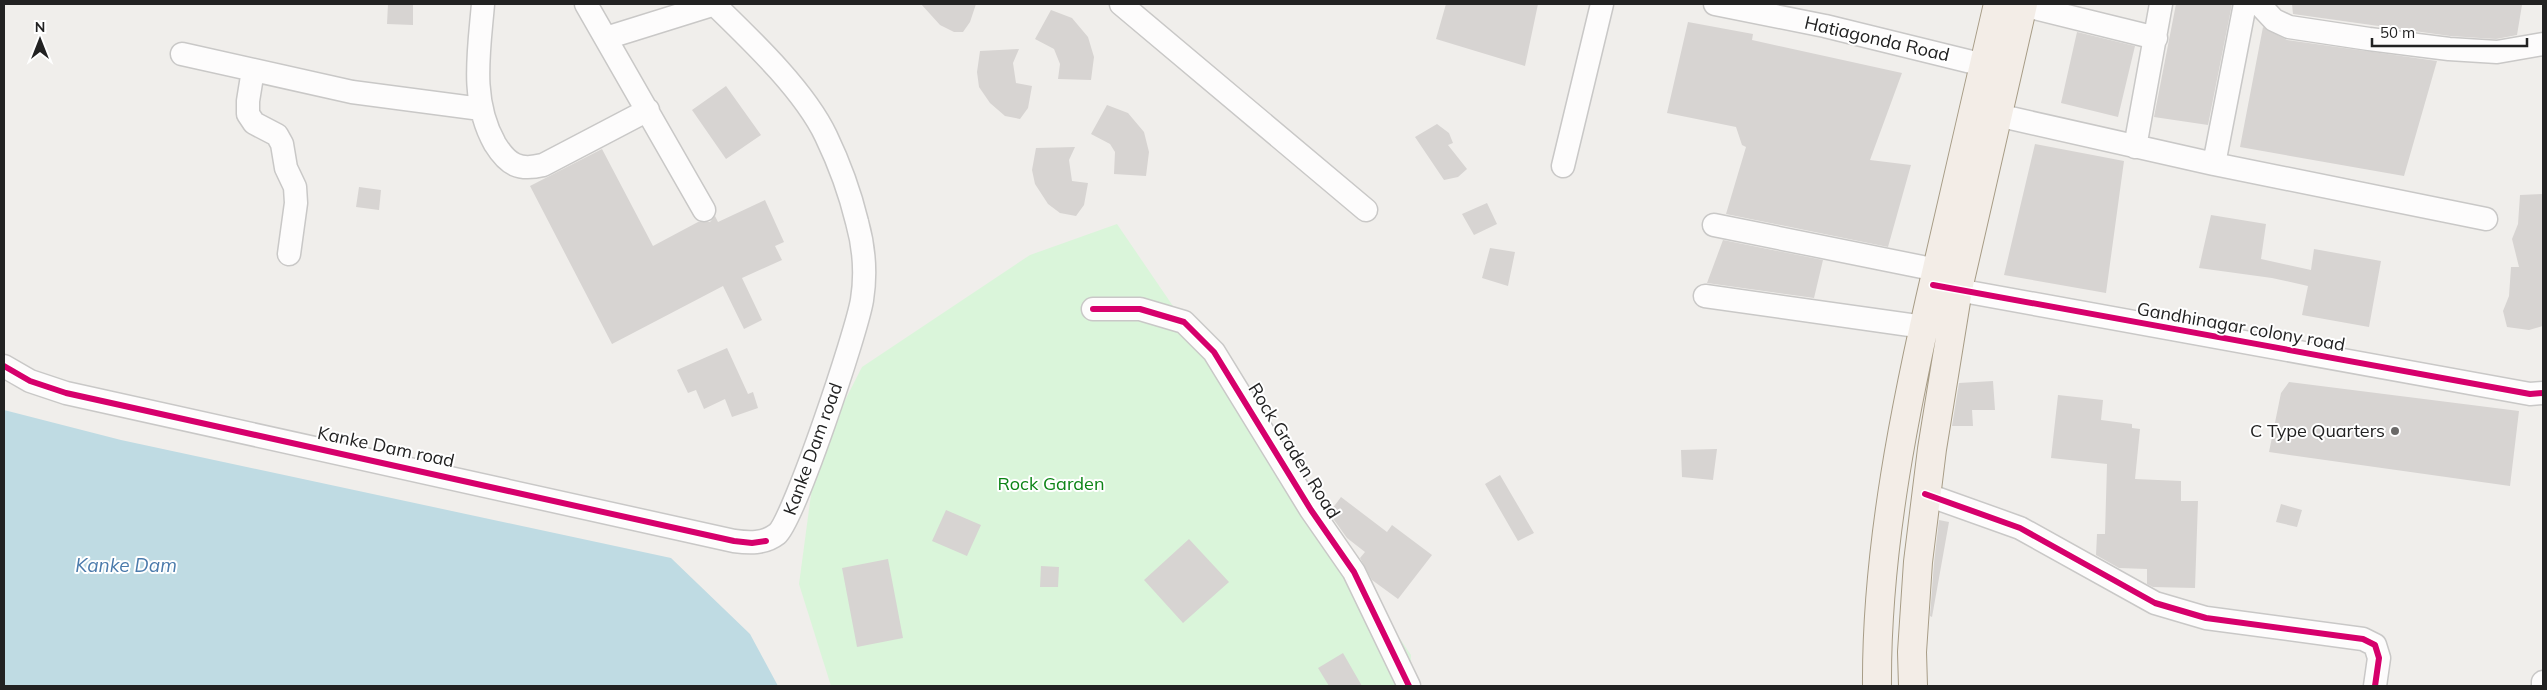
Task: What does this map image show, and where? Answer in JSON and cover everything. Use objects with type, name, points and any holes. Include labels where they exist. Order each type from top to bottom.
[{"type":"main road","points":[[1913,686],[1914,617],[1943,281],[1996,68],[2014,4]]},
{"type":"main road","points":[[1877,686],[1880,601],[1894,492],[1924,326],[1943,281],[1997,115],[1996,68]]},
{"type":"street","points":[[483,4],[478,64],[478,96],[484,125],[500,152],[514,165],[528,169],[543,166],[648,110]]},
{"type":"street","points":[[586,4],[704,210]]},
{"type":"street","points":[[606,38],[715,4]]},
{"type":"street","name":"Kanke Dam road","points":[[4,366],[30,381],[66,393],[734,541],[752,543],[766,541],[778,533],[787,520],[854,337],[862,300],[864,266],[857,222],[826,136],[808,106],[715,4]]},
{"type":"street","points":[[1121,4],[1366,210]]},
{"type":"street","points":[[1563,166],[1602,4]]},
{"type":"street","name":"Hatiagonda Road","points":[[1715,4],[1824,26],[1996,68]]},
{"type":"street","points":[[2014,4],[2156,38]]},
{"type":"street","points":[[2135,147],[2161,4]]},
{"type":"street","points":[[2214,164],[2245,4]]},
{"type":"street","points":[[2259,4],[2274,20],[2289,27],[2368,39],[2449,49],[2497,52],[2543,44]]},
{"type":"street","points":[[182,54],[352,92],[481,109]]},
{"type":"street","points":[[253,70],[248,114],[254,123],[277,135],[282,144],[286,168],[295,187],[296,204],[289,254]]},
{"type":"street","points":[[1997,115],[2214,164],[2486,219]]},
{"type":"street","name":"Gandhinagar colony road","points":[[1714,225],[2038,306],[2530,394],[2543,393]]},
{"type":"street","points":[[1705,296],[1924,326]]},
{"type":"street","name":"Rock Graden Road","points":[[1093,309],[1140,309],[1184,322],[1214,352],[1311,510],[1354,572],[1409,686]]},
{"type":"street","points":[[1925,494],[2020,528],[2155,603],[2206,618],[2364,639],[2374,645],[2379,658],[2375,686]]},
{"type":"green space","name":"Rock Garden","points":[[1117,224],[1411,655],[1410,686],[831,686],[799,584],[816,457],[862,367],[1030,255]]},
{"type":"water","name":"Kanke Dam","points":[[4,410],[121,440],[671,558],[750,634],[778,686],[4,686]]},
{"type":"building","points":[[388,4],[413,4],[413,25],[387,24]]},
{"type":"building","points":[[921,4],[976,4],[970,22],[963,32],[954,32],[940,25]]},
{"type":"building","points":[[1446,4],[1538,4],[1525,66],[1436,39]]},
{"type":"building","points":[[2176,4],[2232,4],[2208,125],[2154,117]]},
{"type":"building","points":[[2292,4],[2522,5],[2517,35],[2496,39],[2450,36],[2293,14]]},
{"type":"building","points":[[1051,10],[1072,18],[1088,37],[1094,57],[1091,80],[1058,79],[1060,64],[1054,49],[1035,39]]},
{"type":"building","points":[[1688,22],[1753,34],[1752,40],[1902,73],[1870,160],[1911,165],[1888,247],[1726,214],[1746,147],[1742,145],[1736,127],[1667,113]]},
{"type":"building","points":[[2263,27],[2287,40],[2437,61],[2404,176],[2240,147]]},
{"type":"building","points":[[2077,32],[2135,46],[2118,117],[2061,103]]},
{"type":"building","points":[[1019,49],[1013,63],[1016,83],[1032,86],[1028,108],[1020,119],[1005,116],[990,103],[979,87],[977,72],[980,51]]},
{"type":"building","points":[[726,86],[761,135],[726,159],[692,110]]},
{"type":"building","points":[[1107,105],[1128,113],[1144,132],[1149,152],[1146,176],[1114,174],[1115,152],[1110,144],[1091,134]]},
{"type":"building","points":[[1437,124],[1449,133],[1453,143],[1448,145],[1467,169],[1458,177],[1444,180],[1415,137]]},
{"type":"building","points":[[2035,144],[2124,161],[2106,293],[2004,275]]},
{"type":"building","points":[[1075,147],[1069,160],[1072,181],[1088,183],[1084,205],[1076,216],[1060,213],[1048,204],[1035,184],[1032,170],[1036,148]]},
{"type":"building","points":[[602,149],[653,246],[698,222],[710,222],[715,216],[718,222],[765,200],[784,242],[775,246],[782,260],[742,278],[762,320],[744,329],[723,286],[612,344],[530,186]]},
{"type":"building","points":[[359,187],[381,190],[379,210],[356,207]]},
{"type":"building","points":[[2543,194],[2543,326],[2529,330],[2507,327],[2503,311],[2509,296],[2511,267],[2519,267],[2512,239],[2518,224],[2520,195]]},
{"type":"building","points":[[1487,203],[1497,224],[1474,235],[1462,214]]},
{"type":"building","points":[[2211,215],[2266,224],[2261,259],[2311,270],[2314,249],[2381,261],[2369,327],[2302,315],[2308,286],[2272,278],[2199,268]]},
{"type":"building","points":[[1723,240],[1823,260],[1814,298],[1707,283]]},
{"type":"building","points":[[1490,248],[1515,252],[1508,286],[1482,278]]},
{"type":"building","points":[[727,348],[748,394],[753,392],[758,408],[732,417],[725,399],[704,409],[696,390],[688,393],[677,370]]},
{"type":"building","points":[[1993,381],[1995,410],[1972,410],[1973,426],[1952,426],[1959,383]]},
{"type":"building","name":"C Type Quarters","points":[[2289,382],[2519,411],[2510,486],[2269,452],[2281,393]]},
{"type":"building","points":[[2058,395],[2103,400],[2101,420],[2132,424],[2132,428],[2140,429],[2135,479],[2181,481],[2181,501],[2198,501],[2195,588],[2153,587],[2147,584],[2147,569],[2119,568],[2096,555],[2097,534],[2105,534],[2107,464],[2051,458]]},
{"type":"building","points":[[1717,449],[1713,480],[1682,477],[1681,450]]},
{"type":"building","points":[[1500,475],[1534,533],[1518,541],[1485,484]]},
{"type":"building","points":[[1341,497],[1387,532],[1392,525],[1432,555],[1398,599],[1372,580],[1360,558],[1365,552],[1347,538],[1329,513]]},
{"type":"building","points":[[2281,504],[2302,510],[2297,527],[2276,522]]},
{"type":"building","points":[[946,510],[981,525],[967,556],[932,541]]},
{"type":"building","points":[[1939,520],[1949,522],[1932,617],[1930,616]]},
{"type":"building","points":[[1189,539],[1229,582],[1183,623],[1144,580]]},
{"type":"building","points":[[888,559],[903,638],[857,647],[842,568]]},
{"type":"building","points":[[1041,566],[1059,567],[1058,587],[1040,587]]},
{"type":"building","points":[[1343,653],[1362,686],[1329,686],[1318,668]]},
{"type":"cycle path","points":[[1933,285],[2530,394],[2543,393]]},
{"type":"cycle path","points":[[1093,309],[1140,309],[1184,322],[1214,352],[1311,510],[1354,572],[1409,686]]},
{"type":"cycle path","points":[[4,366],[30,381],[66,393],[734,541],[752,543],[766,541]]},
{"type":"cycle path","points":[[1925,494],[2020,528],[2155,603],[2206,618],[2363,639],[2375,645],[2379,658],[2375,686]]},
{"type":"place","name":"C Type Quarters","points":[[2395,431]]}]
